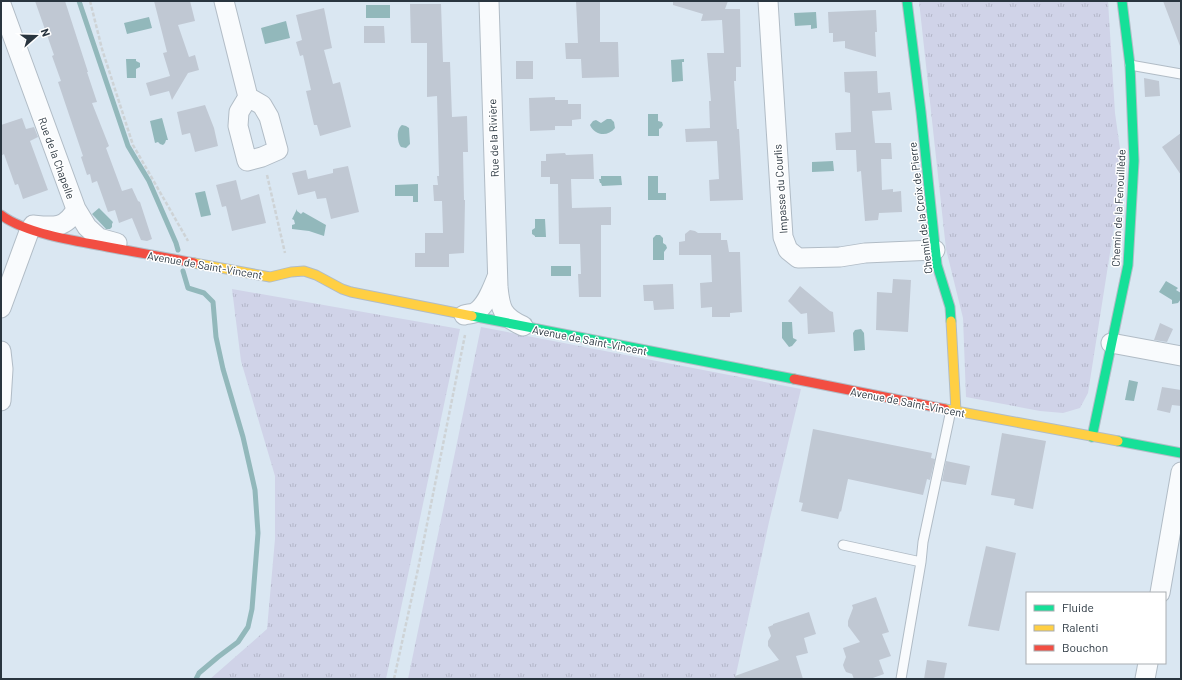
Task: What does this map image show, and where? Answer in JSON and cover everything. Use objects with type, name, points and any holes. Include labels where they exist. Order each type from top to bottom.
[{"type":"street","points":[[224,1],[248,97],[239,112],[238,126],[247,160],[278,150],[269,117],[262,105],[248,97]]},
{"type":"street","name":"Rue de la Rivière","points":[[489,1],[499,300],[503,313],[512,322],[524,327]]},
{"type":"street","name":"Impasse du Courlis","points":[[768,1],[783,237],[788,250],[798,258],[840,257],[865,253],[935,250]]},
{"type":"street","name":"Chemin de la Croix de Pierre","points":[[907,1],[921,112],[937,265],[950,307],[953,347],[953,411]]},
{"type":"street","name":"Chemin de la Fenouillède","points":[[1092,437],[1128,264],[1134,161],[1130,65],[1122,1]]},
{"type":"street","name":"Rue de la Chapelle","points":[[1,4],[76,209],[88,227],[99,238],[118,244],[153,251],[168,259]]},
{"type":"street","name":"Avenue de Saint-Vincent","points":[[3,216],[32,225],[52,227],[62,225],[73,215],[76,209]]},
{"type":"street","name":"Avenue de Saint-Vincent","points":[[3,216],[30,229],[71,240],[270,277],[289,272],[300,271],[312,273],[324,278],[343,290],[354,293],[953,411],[1181,453]]},
{"type":"street","points":[[1,308],[30,229]]},
{"type":"street","name":"Rue de la Rivière","points":[[466,315],[474,313],[483,305],[498,276]]},
{"type":"street","points":[[1111,343],[1181,356]]},
{"type":"street","points":[[1,351],[3,369],[1,401]]},
{"type":"street","points":[[1160,592],[1181,472]]},
{"type":"street","points":[[1145,679],[1148,664]]},
{"type":"lane","points":[[1130,65],[1181,74]]},
{"type":"lane","points":[[901,679],[923,542],[953,411]]},
{"type":"lane","points":[[843,545],[921,562]]},
{"type":"path","points":[[90,1],[102,49],[133,145],[203,265]]},
{"type":"path","points":[[262,156],[286,256]]},
{"type":"path","points":[[394,679],[418,569],[466,315]]},
{"type":"green space","points":[[919,1],[1108,1],[1115,113],[1123,170],[1088,393],[1080,408],[1063,413],[1040,411],[966,397],[963,318],[946,249]]},
{"type":"green space","points":[[232,289],[460,329],[386,679],[210,679],[267,629],[275,539],[275,476],[241,361]]},
{"type":"green space","points":[[481,327],[801,389],[769,522],[735,679],[408,679]]},
{"type":"shaded area","points":[[366,5],[390,5],[390,18],[366,18]]},
{"type":"shaded area","points":[[816,12],[817,28],[811,29],[811,25],[795,26],[794,13]]},
{"type":"shaded area","points":[[149,17],[152,28],[127,34],[124,23]]},
{"type":"shaded area","points":[[286,21],[290,38],[265,44],[261,28]]},
{"type":"shaded area","points":[[126,59],[136,59],[136,61],[140,63],[140,67],[136,69],[136,78],[127,78]]},
{"type":"shaded area","points":[[684,59],[684,62],[682,62],[683,81],[672,82],[671,60]]},
{"type":"shaded area","points":[[648,114],[658,114],[658,121],[662,122],[663,125],[659,129],[659,136],[648,136]]},
{"type":"shaded area","points":[[162,118],[168,140],[166,140],[163,145],[158,142],[155,143],[150,121]]},
{"type":"shaded area","points":[[607,119],[611,119],[614,122],[615,128],[609,133],[598,133],[592,129],[590,125],[593,121],[596,120],[601,123]]},
{"type":"shaded area","points":[[402,125],[409,128],[410,144],[406,148],[401,147],[398,139],[398,132]]},
{"type":"shaded area","points":[[833,161],[834,171],[812,172],[812,162]]},
{"type":"shaded area","points":[[601,176],[621,176],[622,185],[602,186],[599,179],[601,179]]},
{"type":"shaded area","points":[[648,176],[658,176],[658,193],[666,193],[666,200],[648,200]]},
{"type":"shaded area","points":[[418,184],[418,202],[413,202],[413,196],[395,196],[395,185]]},
{"type":"shaded area","points":[[205,191],[211,215],[201,217],[195,193]]},
{"type":"shaded area","points":[[99,208],[113,222],[110,229],[106,229],[92,214]]},
{"type":"shaded area","points":[[297,209],[297,211],[301,214],[303,212],[326,225],[324,236],[309,231],[292,229],[292,225],[295,224],[294,220],[292,219]]},
{"type":"shaded area","points":[[535,219],[545,219],[546,237],[535,237],[532,234],[532,230],[535,228]]},
{"type":"shaded area","points":[[656,235],[660,235],[663,238],[663,243],[667,248],[664,252],[664,260],[653,260],[653,238]]},
{"type":"shaded area","points":[[551,266],[571,266],[571,276],[551,276]]},
{"type":"shaded area","points":[[1166,281],[1178,288],[1176,290],[1181,293],[1181,299],[1178,303],[1172,304],[1172,300],[1159,292]]},
{"type":"shaded area","points":[[782,322],[792,322],[793,338],[797,340],[792,346],[789,347],[782,338]]},
{"type":"shaded area","points":[[861,329],[864,333],[865,350],[854,351],[853,333],[855,330]]},
{"type":"shaded area","points":[[1129,380],[1138,382],[1134,401],[1125,400]]},
{"type":"building","points":[[35,1],[65,1],[97,102],[92,103],[109,146],[106,148],[122,191],[132,188],[138,201],[140,202],[152,239],[147,241],[141,240],[132,218],[119,223],[115,210],[108,212],[97,181],[92,183],[90,174],[87,175],[81,157],[83,156],[58,82],[61,81],[52,56],[54,55]]},
{"type":"building","points":[[154,1],[190,1],[195,21],[178,25],[189,57],[195,55],[199,70],[188,73],[172,100],[169,91],[150,96],[146,83],[170,76],[163,53],[167,52]]},
{"type":"building","points":[[576,1],[600,1],[600,42],[618,42],[619,77],[582,78],[581,59],[566,59],[565,43],[578,43]]},
{"type":"building","points":[[673,1],[728,1],[725,9],[740,9],[741,67],[736,67],[736,81],[734,81],[737,129],[739,129],[743,200],[710,201],[709,180],[719,179],[717,141],[686,142],[685,129],[710,128],[709,101],[711,101],[707,53],[724,53],[722,20],[701,21],[703,14],[673,5]]},
{"type":"building","points":[[1163,1],[1181,1],[1181,46],[1180,46]]},
{"type":"building","points":[[410,4],[441,4],[443,62],[450,62],[452,117],[467,116],[468,152],[463,152],[465,200],[464,253],[449,254],[449,267],[415,267],[415,253],[425,253],[425,233],[443,233],[442,201],[434,201],[433,185],[438,185],[437,176],[439,176],[437,96],[427,97],[427,43],[411,43]]},
{"type":"building","points":[[324,8],[332,48],[324,50],[333,84],[340,82],[351,127],[320,136],[317,125],[314,125],[306,91],[311,90],[303,55],[300,56],[296,42],[302,40],[296,15]]},
{"type":"building","points":[[876,10],[876,57],[845,48],[845,41],[833,42],[833,33],[829,33],[828,12]]},
{"type":"building","points":[[364,26],[384,26],[385,43],[364,43]]},
{"type":"building","points":[[516,61],[533,61],[533,79],[516,79]]},
{"type":"building","points":[[877,71],[878,93],[890,92],[892,110],[872,111],[875,143],[891,143],[892,159],[881,159],[882,190],[893,189],[893,192],[901,191],[902,212],[879,213],[878,220],[865,221],[861,171],[857,172],[856,150],[836,150],[835,133],[851,132],[850,93],[845,92],[844,72]]},
{"type":"building","points":[[1144,78],[1159,81],[1160,96],[1145,97]]},
{"type":"building","points":[[555,97],[555,100],[568,100],[568,104],[581,104],[581,119],[572,120],[572,126],[555,126],[555,130],[530,131],[529,98]]},
{"type":"building","points":[[205,105],[214,128],[218,146],[195,152],[190,133],[182,135],[177,112]]},
{"type":"building","points":[[22,118],[26,129],[34,127],[38,137],[30,141],[48,190],[23,199],[18,184],[15,185],[4,154],[1,156],[1,125]]},
{"type":"building","points":[[1181,133],[1181,175],[1162,147]]},
{"type":"building","points":[[565,153],[566,155],[593,154],[594,179],[571,179],[572,208],[611,207],[611,225],[601,225],[601,297],[579,297],[578,274],[581,274],[580,244],[559,244],[558,184],[550,184],[550,177],[541,177],[541,161],[546,161],[546,154]]},
{"type":"building","points":[[348,166],[359,212],[331,219],[326,198],[317,199],[315,191],[298,195],[292,173],[306,170],[308,179],[333,173],[333,169]]},
{"type":"building","points":[[236,180],[241,200],[259,194],[266,223],[232,231],[226,206],[222,207],[216,185]]},
{"type":"building","points":[[690,230],[698,233],[721,233],[721,240],[727,240],[729,252],[740,252],[742,312],[730,313],[730,317],[712,317],[712,307],[701,308],[700,283],[712,282],[711,255],[679,255],[679,242],[685,241],[685,234]]},
{"type":"building","points":[[893,279],[911,280],[908,332],[876,330],[877,292],[892,293]]},
{"type":"building","points":[[673,284],[674,309],[654,310],[653,301],[644,301],[643,285]]},
{"type":"building","points":[[800,286],[833,312],[835,332],[808,334],[807,313],[801,314],[788,301]]},
{"type":"building","points":[[1160,323],[1173,329],[1167,342],[1154,340]]},
{"type":"building","points":[[1162,387],[1181,390],[1181,406],[1172,405],[1170,413],[1157,410]]},
{"type":"building","points":[[813,429],[932,453],[931,458],[935,459],[930,480],[927,479],[923,495],[848,479],[841,512],[840,511],[838,519],[801,511],[803,503],[799,502]]},
{"type":"building","points":[[1002,433],[1046,441],[1033,509],[1014,505],[1015,499],[991,495]]},
{"type":"building","points":[[946,461],[970,466],[966,485],[942,481]]},
{"type":"building","points":[[986,546],[1016,553],[999,631],[968,626]]},
{"type":"building","points":[[876,597],[889,632],[882,634],[891,656],[879,660],[884,674],[870,679],[854,679],[852,674],[846,672],[843,665],[846,657],[843,648],[860,642],[848,626],[848,621],[853,608],[852,605]]},
{"type":"building","points":[[809,612],[816,634],[804,638],[808,653],[796,656],[803,679],[735,679],[735,676],[779,660],[768,646],[768,641],[771,636],[768,627]]},
{"type":"building","points":[[927,660],[947,663],[944,679],[924,679]]},
{"type":"waterway","points":[[79,1],[128,146],[149,181],[178,250]]},
{"type":"waterway","points":[[183,271],[188,288],[204,293],[213,302],[216,337],[223,369],[243,437],[255,490],[258,533],[252,609],[248,627],[238,642],[199,673],[196,679]]},
{"type":"traffic: fast","points":[[907,1],[921,112],[937,265],[950,307],[951,321]]},
{"type":"traffic: fast","points":[[1092,437],[1128,265],[1134,161],[1130,65],[1122,1]]},
{"type":"traffic: fast","points":[[472,316],[794,379]]},
{"type":"traffic: fast","points":[[1118,441],[1181,453]]},
{"type":"traffic: slow","points":[[194,263],[270,277],[291,272],[304,271],[316,275],[342,289],[351,292],[472,316]]},
{"type":"traffic: slow","points":[[951,321],[956,411]]},
{"type":"traffic: slow","points":[[945,409],[1118,441]]},
{"type":"traffic: jam","points":[[1,215],[23,227],[78,242],[194,263]]},
{"type":"traffic: jam","points":[[794,379],[945,409]]}]
